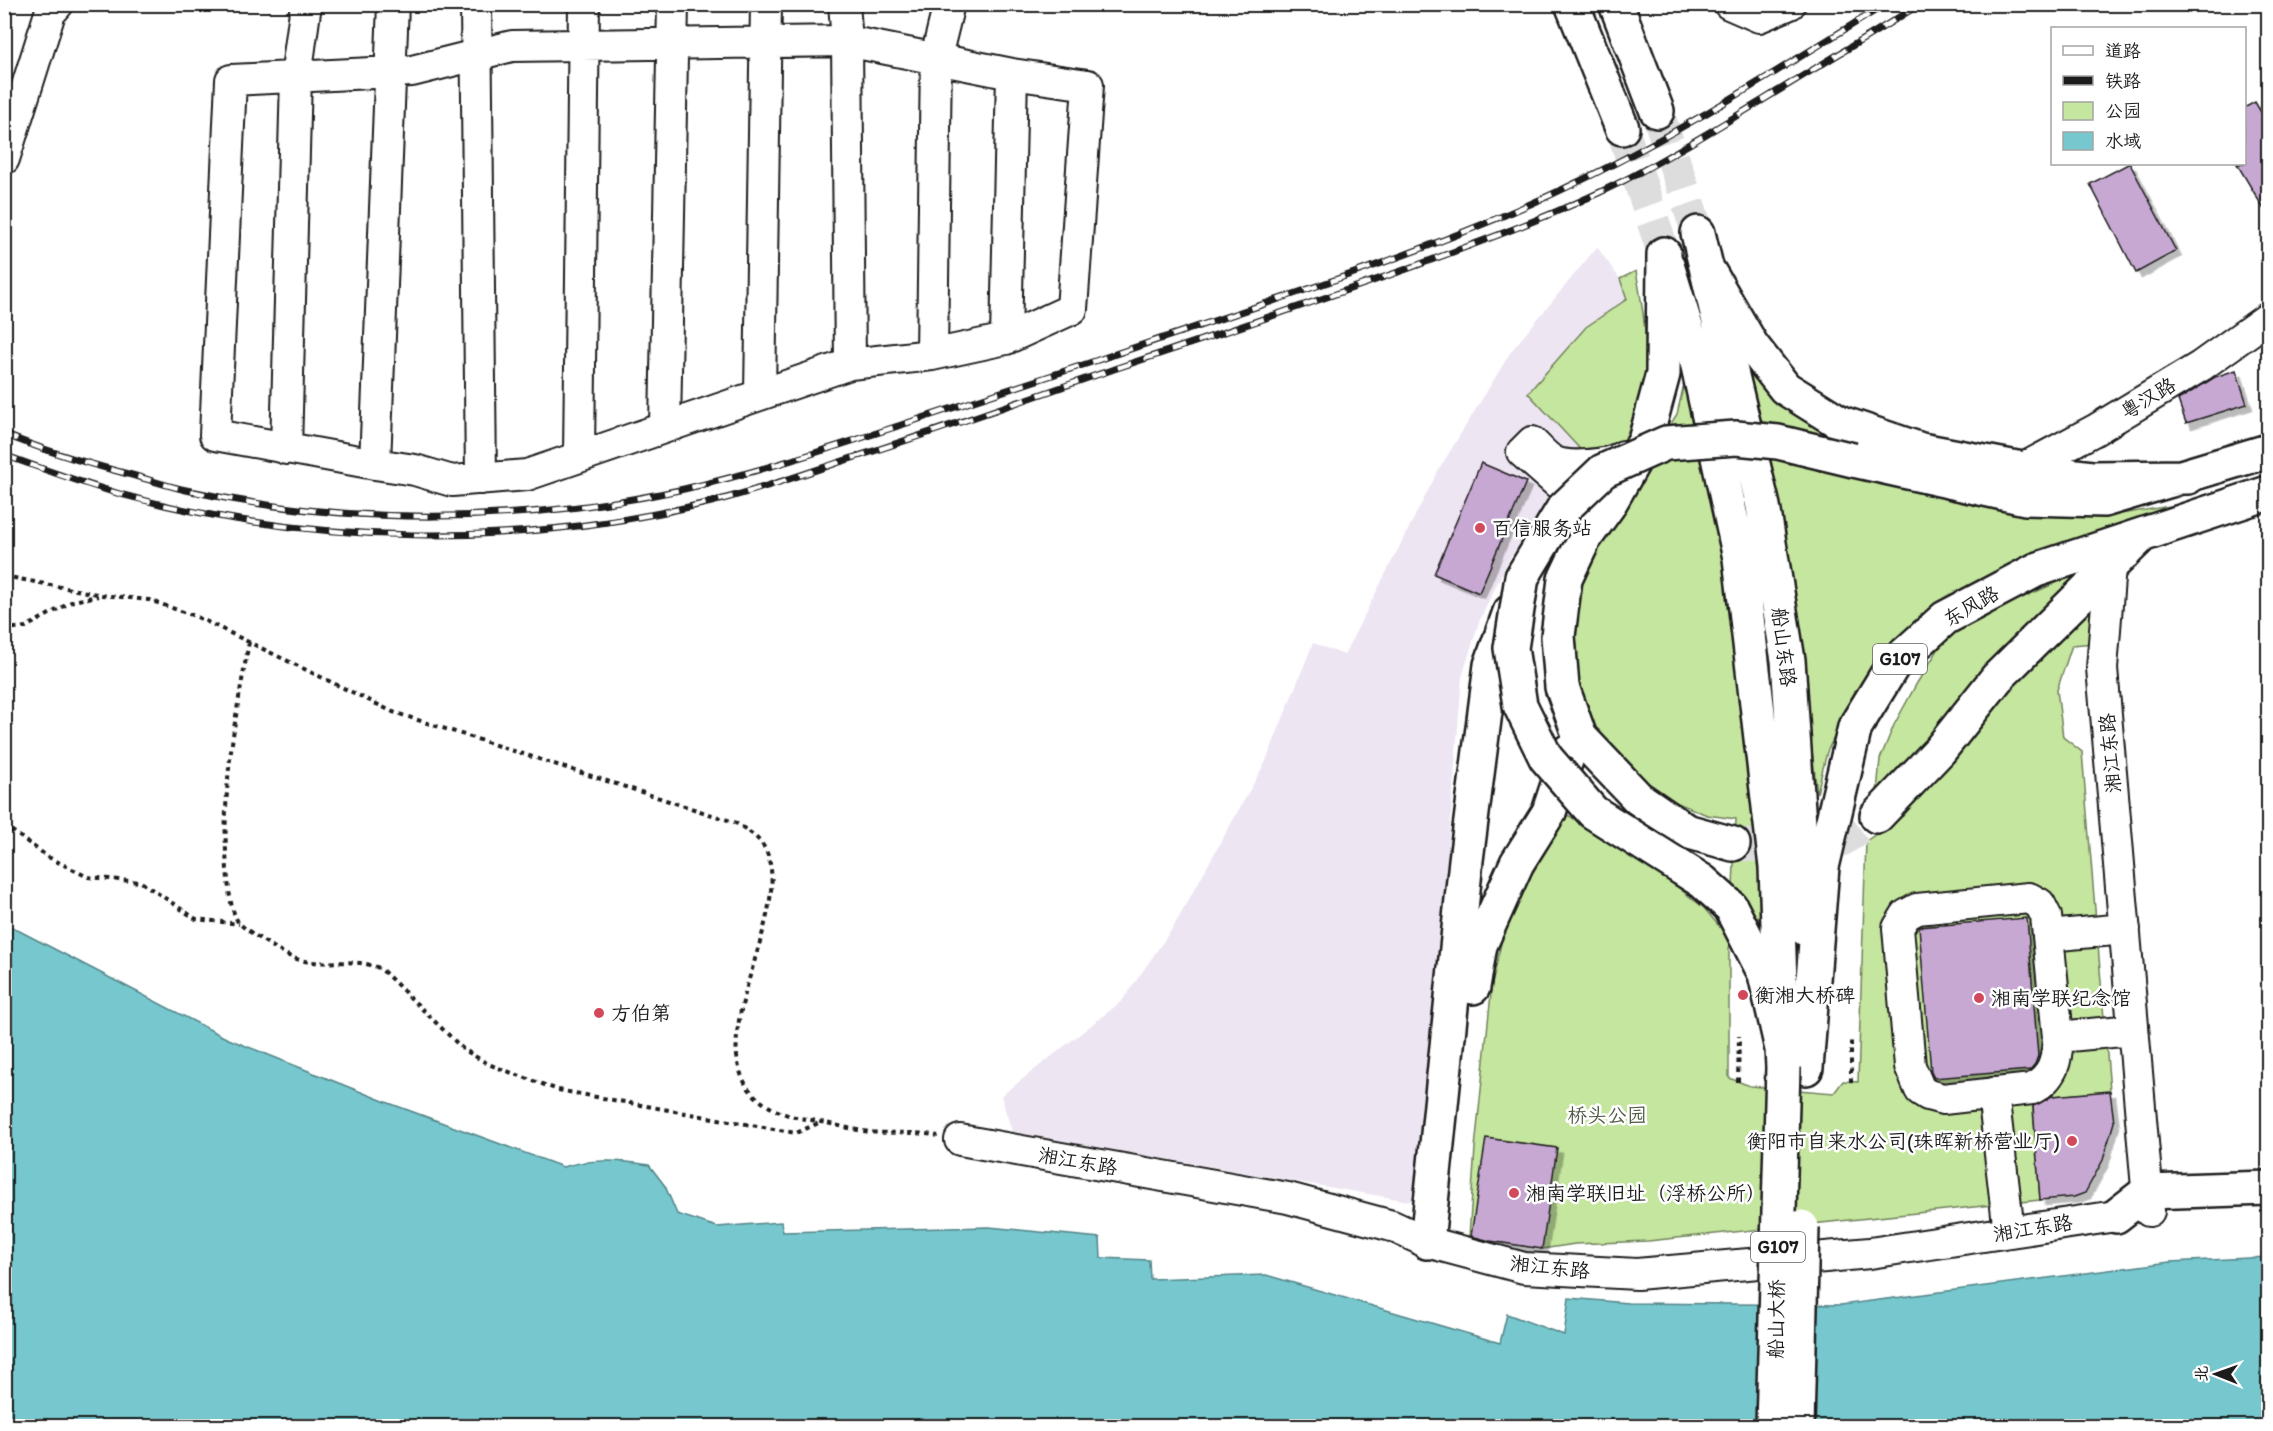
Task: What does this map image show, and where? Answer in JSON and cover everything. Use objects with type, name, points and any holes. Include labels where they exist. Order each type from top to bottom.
[{"type":"main road","points":[[1572,4],[1622,128]]},
{"type":"main road","points":[[1616,4],[1657,111]]},
{"type":"main road","name":"船山东路","points":[[1698,233],[1763,506],[1788,660],[1806,921],[1794,1059]]},
{"type":"main road","name":"船山东路","points":[[1645,441],[1663,375],[1664,254],[1698,366],[1740,558],[1776,867],[1794,1059]]},
{"type":"main road","points":[[1709,272],[1752,346],[1785,388],[1841,423],[1921,450],[2022,470],[2093,478],[2187,477]]},
{"type":"main road","points":[[1427,1242],[1466,860],[1491,664],[1522,577],[1563,509],[1595,478],[1603,471],[1666,443],[1736,438],[1778,442],[2025,498],[2104,500],[2268,451]]},
{"type":"main road","points":[[1434,1184],[1457,1083],[1480,945],[1516,863],[1549,812],[1569,752],[1558,636],[1565,579],[1584,539],[1608,506],[1645,441]]},
{"type":"main road","name":"东风路","points":[[1794,1059],[1822,867],[1855,727],[1893,665],[1945,618],[2036,570],[2147,531],[2268,493]]},
{"type":"main road","points":[[1877,816],[1940,750],[1997,678],[2147,531]]},
{"type":"main road","points":[[1522,577],[1511,648],[1520,705],[1546,758],[1593,812],[1702,881],[1730,906],[1765,974],[1794,1059]]},
{"type":"main road","points":[[1562,687],[1581,737],[1638,798],[1686,831],[1733,844]]},
{"type":"main road","name":"船山大桥","points":[[1773,1426],[1794,1059]]},
{"type":"main road","name":"船山大桥","points":[[1794,1059],[1797,1426]]},
{"type":"main road","name":"湘江东路","points":[[2116,1216],[2148,1201],[2268,1188]]},
{"type":"main road","name":"湘江东路","points":[[2148,1201],[2268,1206]]},
{"type":"street","points":[[4,159],[50,14],[58,4]]},
{"type":"street","points":[[286,448],[296,77],[306,4]]},
{"type":"street","points":[[375,464],[393,4]]},
{"type":"street","points":[[476,4],[481,478]]},
{"type":"street","points":[[579,457],[584,4]]},
{"type":"street","points":[[665,427],[673,4]]},
{"type":"street","points":[[760,394],[766,4]]},
{"type":"street","points":[[844,4],[847,41],[850,363]]},
{"type":"street","points":[[932,355],[936,59],[949,4]]},
{"type":"street","points":[[1729,4],[1759,17],[1790,4]]},
{"type":"street","points":[[847,41],[1012,74],[1088,85],[1072,309],[1005,339],[932,355],[850,363],[527,475],[452,481],[415,470],[215,435],[231,80],[296,77],[412,71],[512,46],[847,41]]},
{"type":"street","points":[[1005,339],[1012,74]]},
{"type":"street","name":"粤汉路","points":[[2022,470],[2095,430],[2201,366],[2268,318]]},
{"type":"street","points":[[1584,539],[1576,515],[1562,488],[1522,452],[1532,442],[1554,462],[1585,466],[1617,460],[1645,441]]},
{"type":"street","name":"湘江东路","points":[[2110,566],[2102,668],[2148,1201]]},
{"type":"street","points":[[2029,898],[2040,904],[2046,916],[2058,1037],[2057,1055],[2044,1082],[2032,1089],[1943,1099],[1920,1090],[1910,1066],[1899,927],[1906,915],[1917,909],[2029,898]]},
{"type":"street","points":[[2048,936],[2125,928]]},
{"type":"street","points":[[2058,1037],[2133,1030]]},
{"type":"street","points":[[1993,1093],[2009,1232]]},
{"type":"street","name":"湘江东路","points":[[960,1140],[1288,1198],[1392,1226],[1427,1242],[1524,1268],[1637,1274],[1870,1252],[2116,1216]]},
{"type":"path","points":[[4,576],[102,596],[149,600],[195,616],[393,712],[734,822],[753,834],[766,851],[772,872],[770,900],[737,1023],[738,1058],[743,1079],[759,1100],[785,1114],[868,1132],[930,1134],[960,1140]]},
{"type":"path","points":[[4,629],[26,627],[73,601],[102,596]]},
{"type":"path","points":[[239,924],[230,900],[224,831],[227,770],[249,642]]},
{"type":"path","points":[[4,825],[48,856],[88,877],[141,882],[196,919],[239,924],[288,956],[306,963],[348,961],[368,963],[381,969],[463,1049],[488,1064],[558,1090],[796,1133],[822,1122]]},
{"type":"path","points":[[1738,1036],[1738,1082]]},
{"type":"path","points":[[1851,1038],[1851,1082]]},
{"type":"shaded area","points":[[1597,247],[1620,279],[1627,299],[1586,327],[1622,445],[1542,514],[1509,559],[1479,622],[1462,677],[1420,1203],[1012,1132],[1001,1096],[1122,1001],[1174,926],[1266,761],[1313,643],[1344,655],[1438,471],[1512,350]]},
{"type":"green space","points":[[1636,271],[1644,320],[1646,352],[1643,385],[1637,407],[1622,445],[1580,449],[1528,393],[1586,327],[1627,299],[1620,279]]},
{"type":"green space","points":[[1738,356],[1780,400],[1816,428],[2011,511],[2058,516],[2121,514],[2176,505],[2179,512],[2004,573],[1846,712],[1827,752],[1817,793],[1800,650]]},
{"type":"green space","points":[[1683,388],[1693,403],[1717,512],[1755,761],[1762,923],[1733,887],[1736,819],[1707,815],[1668,799],[1628,769],[1593,725],[1577,682],[1570,631],[1579,577],[1677,414]]},
{"type":"green space","points":[[2091,572],[1876,803],[1880,759],[1894,725],[1943,642],[1972,620],[2067,578]]},
{"type":"green space","name":"桥头公园","points":[[2091,609],[2094,643],[2072,645],[2057,690],[2063,737],[2082,752],[2110,1091],[2032,1098],[2040,1200],[1648,1241],[1575,1244],[1542,1249],[1469,1237],[1475,1148],[1492,984],[1502,939],[1522,890],[1568,815],[1666,878],[1704,908],[1729,938],[1729,1078],[1750,1086],[1834,1093],[1843,1081],[1858,1082],[1866,841],[1903,816],[2033,662]]},
{"type":"water","points":[[4,923],[226,1038],[386,1102],[563,1167],[584,1162],[606,1161],[649,1165],[665,1186],[677,1214],[717,1227],[781,1222],[783,1232],[989,1227],[1100,1238],[1101,1258],[1149,1260],[1150,1279],[1266,1275],[1500,1343],[1507,1314],[1564,1335],[1569,1298],[1628,1303],[1841,1305],[2170,1262],[2268,1257],[2268,1426],[5,1426]]},
{"type":"building","points":[[2255,102],[2268,124],[2268,216],[2238,165],[2246,165],[2246,107]]},
{"type":"building","points":[[2126,165],[2131,165],[2176,251],[2136,273],[2090,184]]},
{"type":"building","points":[[2236,370],[2247,404],[2186,423],[2178,400],[2215,377]]},
{"type":"building","name":"百信服务站","points":[[1481,463],[1526,482],[1479,593],[1434,574]]},
{"type":"building","name":"湘南学联纪念馆","points":[[2027,918],[2038,1056],[2035,1064],[2030,1070],[1934,1078],[1931,1072],[1919,927]]},
{"type":"building","name":"衡阳市自来水公司(珠晖新桥营业厅)","points":[[2110,1091],[2114,1122],[2103,1160],[2085,1193],[2074,1197],[2040,1200],[2033,1106],[2052,1096]]},
{"type":"building","name":"湘南学联旧址（浮桥公所）","points":[[1486,1138],[1557,1148],[1542,1249],[1471,1236]]},
{"type":"tunnel","points":[[1657,111],[1698,233]]},
{"type":"tunnel","points":[[1622,128],[1664,254]]},
{"type":"tunnel","points":[[1733,844],[1789,848],[1842,840],[1877,816]]},
{"type":"railway","points":[[4,434],[66,456],[179,488],[247,502],[309,510],[372,515],[498,514],[623,501],[684,489],[816,453],[1095,361],[1379,264],[1491,221],[1634,154],[1761,81],[1886,4]]},
{"type":"railway","points":[[4,455],[105,490],[192,511],[265,524],[339,532],[413,535],[487,534],[561,528],[634,518],[707,503],[775,484],[911,439],[1404,270],[1541,218],[1595,195],[1657,163],[1920,4]]},
{"type":"place","name":"百信服务站","points":[[1480,528]]},
{"type":"place","name":"衡湘大桥碑","points":[[1743,995]]},
{"type":"place","name":"湘南学联纪念馆","points":[[1979,998]]},
{"type":"place","name":"方伯第","points":[[599,1013]]},
{"type":"place","name":"衡阳市自来水公司(珠晖新桥营业厅)","points":[[2072,1141]]},
{"type":"place","name":"湘南学联旧址（浮桥公所）","points":[[1514,1193]]}]
